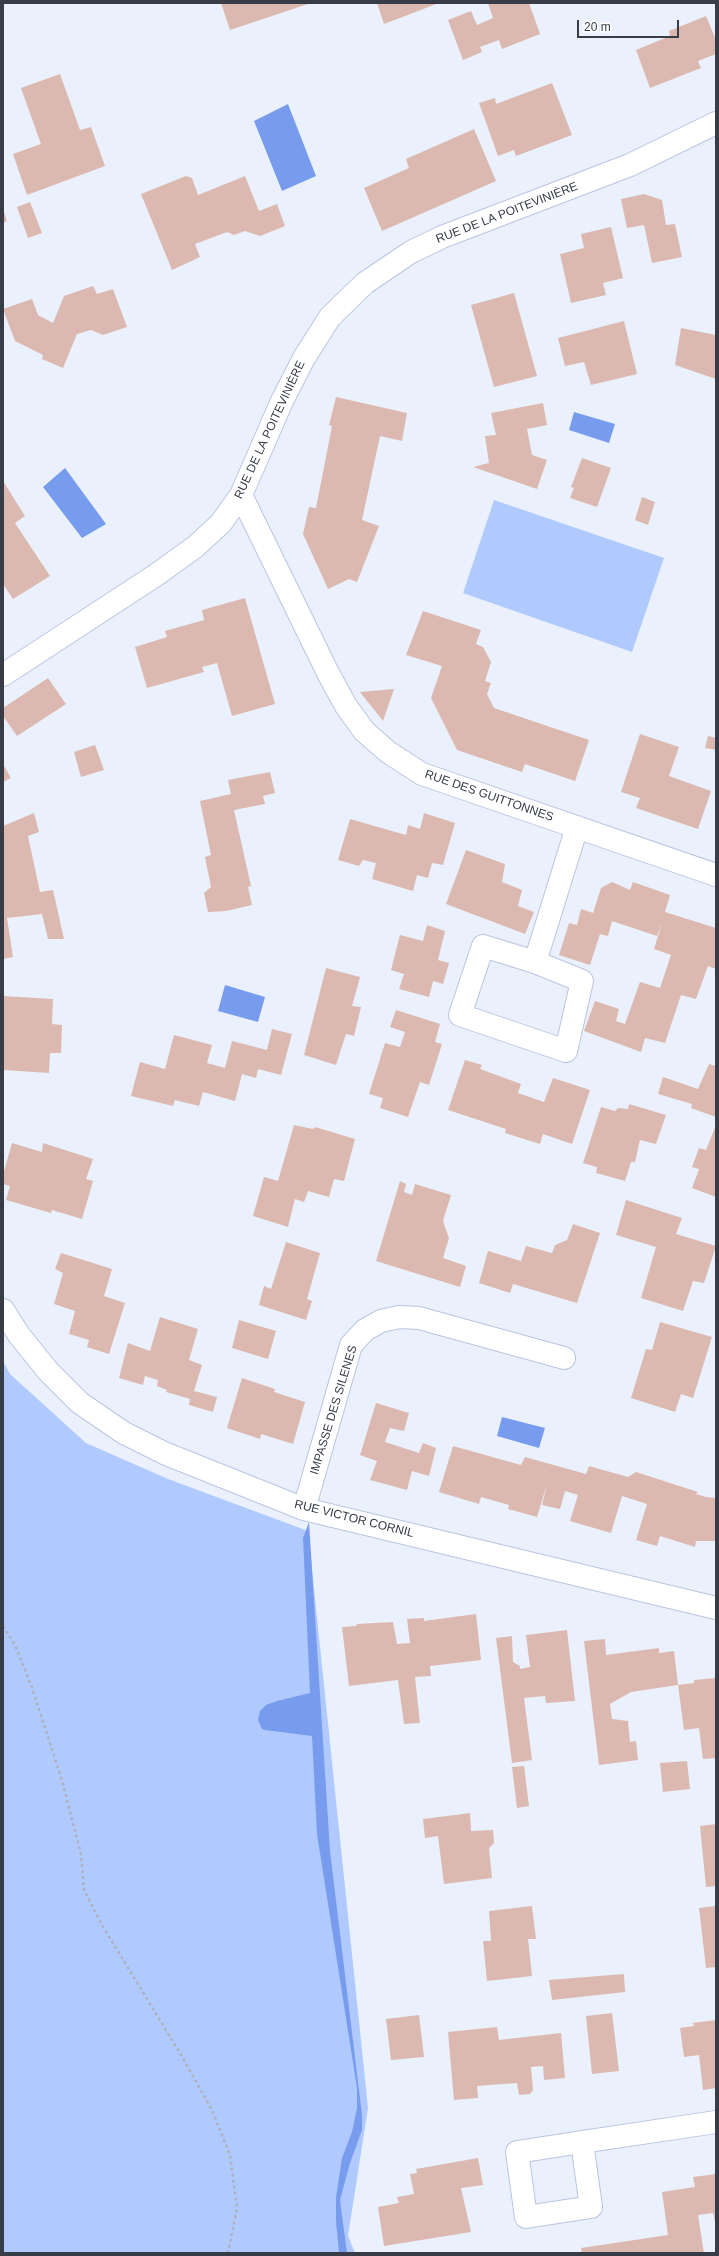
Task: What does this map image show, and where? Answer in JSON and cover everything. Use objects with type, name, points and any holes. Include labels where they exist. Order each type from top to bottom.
[{"type":"street","name":"RUE DE LA POITEVINIÈRE","points":[[3,675],[194,547],[221,523],[241,495],[282,401],[304,358],[330,317],[365,283],[411,252],[442,237],[630,165],[716,123]]},
{"type":"street","name":"RUE DES GUITTONNES","points":[[241,495],[328,674],[346,706],[364,731],[388,752],[422,774],[716,875]]},
{"type":"street","points":[[535,962],[577,827]]},
{"type":"street","points":[[483,946],[535,962],[582,981],[566,1051],[460,1015],[483,946]]},
{"type":"street","name":"RUE VICTOR CORNIL","points":[[3,1310],[19,1334],[48,1371],[80,1403],[124,1432],[164,1453],[304,1509],[716,1608]]},
{"type":"street","name":"IMPASSE DES SILENES","points":[[304,1509],[351,1345],[365,1330],[376,1324],[399,1317],[419,1318],[564,1358]]},
{"type":"street","points":[[582,2142],[716,2122]]},
{"type":"path","points":[[3,1626],[14,1645],[31,1685],[61,1777],[81,1854],[84,1890],[102,1925],[181,2055],[212,2110],[230,2155],[237,2208],[228,2253]]},
{"type":"shaded area","points":[[288,104],[316,176],[282,191],[254,121]]},
{"type":"shaded area","points":[[574,412],[615,424],[609,443],[569,430]]},
{"type":"shaded area","points":[[65,468],[106,524],[82,538],[43,487]]},
{"type":"shaded area","points":[[494,500],[664,558],[632,652],[463,593]]},
{"type":"shaded area","points":[[225,985],[265,997],[258,1022],[218,1011]]},
{"type":"shaded area","points":[[3,1361],[10,1374],[86,1443],[168,1479],[308,1531],[368,2108],[348,2236],[355,2253],[3,2253]]},
{"type":"shaded area","points":[[502,1417],[545,1428],[539,1448],[497,1436]]},
{"type":"shaded area","points":[[309,1522],[330,1851],[362,2115],[362,2130],[350,2163],[340,2200],[347,2253],[339,2253],[336,2221],[336,2197],[342,2158],[352,2132],[357,2108],[357,2088],[317,1834],[312,1736],[265,1730],[262,1729],[258,1720],[260,1711],[266,1705],[310,1693],[303,1538]]},
{"type":"building","points":[[221,3],[311,3],[230,30]]},
{"type":"building","points":[[377,3],[439,3],[384,24]]},
{"type":"building","points":[[488,3],[529,3],[540,34],[502,49],[499,40],[480,47],[482,52],[463,60],[448,20],[471,11],[477,25],[493,18]]},
{"type":"building","points":[[706,16],[716,40],[716,54],[698,61],[701,68],[650,88],[636,50],[670,36],[669,31]]},
{"type":"building","points":[[60,74],[80,130],[91,127],[105,166],[27,195],[13,154],[41,144],[21,88]]},
{"type":"building","points":[[552,83],[572,135],[516,156],[514,150],[498,156],[479,103],[495,98],[496,104]]},
{"type":"building","points":[[474,129],[496,181],[382,231],[364,188],[409,168],[406,159]]},
{"type":"building","points":[[186,176],[192,178],[198,195],[245,176],[259,211],[277,204],[285,226],[260,236],[245,231],[234,235],[227,232],[195,244],[200,257],[172,270],[141,194]]},
{"type":"building","points":[[644,194],[662,200],[666,225],[675,224],[682,257],[652,263],[644,225],[627,228],[621,199]]},
{"type":"building","points":[[30,202],[42,233],[28,238],[17,207]]},
{"type":"building","points":[[3,209],[7,221],[3,223]]},
{"type":"building","points":[[611,227],[623,278],[603,283],[606,295],[571,303],[560,254],[584,248],[581,234]]},
{"type":"building","points":[[93,286],[97,294],[113,289],[127,327],[103,335],[91,330],[77,334],[63,368],[42,359],[43,355],[15,341],[3,309],[32,299],[38,315],[53,323],[64,296]]},
{"type":"building","points":[[514,293],[537,376],[494,387],[471,305]]},
{"type":"building","points":[[624,321],[637,374],[591,385],[584,362],[565,366],[558,338]]},
{"type":"building","points":[[681,328],[716,335],[716,379],[675,365]]},
{"type":"building","points":[[336,397],[407,413],[402,441],[380,436],[362,520],[379,526],[357,582],[349,579],[328,589],[303,534],[309,507],[316,508],[332,426],[329,425]]},
{"type":"building","points":[[543,403],[547,425],[527,429],[532,455],[547,460],[537,489],[473,467],[489,463],[485,436],[496,435],[491,413]]},
{"type":"building","points":[[582,458],[611,468],[597,507],[570,498],[574,488],[571,487]]},
{"type":"building","points":[[3,481],[25,516],[15,523],[50,576],[13,599],[3,584]]},
{"type":"building","points":[[642,497],[655,502],[648,525],[635,520]]},
{"type":"building","points":[[245,598],[275,704],[232,716],[217,663],[202,667],[204,672],[147,688],[135,647],[167,637],[165,631],[204,620],[202,610]]},
{"type":"building","points":[[423,611],[481,630],[476,644],[483,647],[491,662],[485,681],[491,683],[487,694],[494,708],[589,740],[575,781],[525,764],[522,772],[457,750],[431,698],[442,666],[406,655]]},
{"type":"building","points":[[48,678],[66,704],[17,736],[3,716],[3,708]]},
{"type":"building","points":[[394,689],[383,721],[360,692]]},
{"type":"building","points":[[640,734],[679,747],[669,776],[711,791],[698,829],[636,808],[640,798],[621,792]]},
{"type":"building","points":[[708,736],[716,738],[716,750],[705,748]]},
{"type":"building","points":[[95,745],[104,770],[81,777],[74,752]]},
{"type":"building","points":[[3,764],[11,778],[3,782]]},
{"type":"building","points":[[270,772],[275,793],[263,796],[265,804],[234,810],[251,886],[248,887],[252,905],[226,911],[208,912],[204,893],[211,887],[205,857],[211,855],[200,801],[231,794],[228,780]]},
{"type":"building","points":[[34,813],[39,832],[28,836],[40,892],[53,890],[64,939],[48,939],[42,914],[7,918],[13,957],[3,959],[3,826]]},
{"type":"building","points":[[424,813],[455,823],[443,865],[432,863],[428,878],[417,875],[413,891],[372,879],[376,863],[363,860],[359,866],[338,860],[350,819],[406,835],[408,825],[420,829]]},
{"type":"building","points":[[466,850],[505,864],[502,882],[522,890],[518,906],[534,912],[525,934],[446,904]]},
{"type":"building","points":[[612,882],[630,890],[633,882],[670,895],[665,912],[716,928],[716,969],[708,966],[696,999],[681,995],[665,1043],[645,1038],[641,1052],[584,1031],[595,1001],[619,1009],[616,1021],[625,1024],[640,982],[660,988],[671,955],[654,949],[662,923],[657,936],[612,921],[608,936],[600,934],[590,965],[559,955],[569,923],[577,925],[581,909],[593,913],[601,888]]},
{"type":"building","points":[[427,925],[445,931],[438,960],[449,963],[443,984],[433,981],[429,997],[399,989],[404,974],[391,970],[400,935],[423,941]]},
{"type":"building","points":[[326,968],[360,977],[352,1006],[361,1007],[354,1036],[346,1034],[336,1065],[304,1055]]},
{"type":"building","points":[[3,996],[53,999],[52,1024],[62,1025],[61,1053],[50,1053],[49,1073],[3,1070]]},
{"type":"building","points":[[396,1010],[440,1024],[435,1042],[442,1044],[429,1085],[420,1082],[408,1117],[380,1108],[383,1098],[369,1094],[385,1043],[400,1047],[405,1032],[390,1027]]},
{"type":"building","points":[[272,1029],[292,1034],[281,1075],[258,1069],[256,1078],[242,1074],[235,1101],[203,1092],[199,1106],[175,1100],[173,1106],[131,1096],[140,1062],[165,1069],[174,1035],[212,1045],[207,1063],[225,1068],[232,1041],[267,1050]]},
{"type":"building","points":[[465,1060],[482,1065],[480,1069],[521,1084],[518,1093],[544,1102],[553,1078],[590,1090],[572,1144],[543,1134],[540,1144],[505,1133],[506,1129],[448,1110]]},
{"type":"building","points":[[709,1064],[716,1066],[716,1117],[691,1108],[692,1104],[658,1094],[663,1077],[698,1089]]},
{"type":"building","points":[[629,1104],[666,1115],[656,1144],[640,1140],[635,1162],[631,1162],[625,1181],[596,1173],[597,1167],[583,1163],[601,1107],[615,1111],[618,1108],[628,1109]]},
{"type":"building","points":[[294,1125],[313,1129],[315,1127],[355,1139],[344,1181],[334,1179],[329,1197],[308,1191],[304,1202],[295,1199],[288,1227],[253,1216],[264,1177],[278,1181]]},
{"type":"building","points":[[716,1125],[716,1197],[692,1188],[699,1169],[692,1167],[699,1148],[706,1150]]},
{"type":"building","points":[[12,1143],[42,1152],[43,1143],[93,1159],[86,1179],[93,1181],[82,1219],[52,1210],[51,1213],[6,1200],[10,1186],[3,1184],[3,1175]]},
{"type":"building","points":[[400,1181],[406,1184],[404,1192],[412,1195],[415,1184],[451,1195],[443,1221],[449,1238],[443,1258],[466,1266],[460,1287],[376,1261]]},
{"type":"building","points":[[626,1200],[682,1218],[676,1234],[716,1246],[704,1283],[693,1281],[683,1311],[641,1298],[656,1247],[616,1235]]},
{"type":"building","points":[[573,1224],[600,1233],[577,1303],[513,1284],[510,1293],[479,1283],[488,1251],[521,1261],[526,1246],[552,1253],[555,1245],[567,1240]]},
{"type":"building","points":[[286,1242],[320,1253],[307,1299],[312,1301],[306,1320],[259,1305],[264,1286],[271,1289]]},
{"type":"building","points":[[61,1253],[112,1269],[104,1296],[125,1303],[109,1354],[87,1347],[89,1340],[69,1334],[75,1311],[54,1304],[63,1273],[55,1269]]},
{"type":"building","points":[[160,1317],[198,1329],[189,1360],[202,1365],[194,1391],[217,1397],[213,1412],[189,1405],[190,1399],[166,1392],[167,1390],[157,1386],[158,1380],[145,1376],[143,1385],[119,1378],[128,1343],[150,1351]]},
{"type":"building","points":[[239,1320],[276,1331],[268,1359],[232,1348]]},
{"type":"building","points":[[660,1322],[712,1337],[693,1398],[681,1394],[675,1412],[631,1398],[646,1349],[652,1350]]},
{"type":"building","points":[[242,1378],[275,1389],[274,1392],[305,1402],[293,1444],[261,1434],[260,1439],[227,1428]]},
{"type":"building","points":[[376,1403],[409,1413],[404,1431],[390,1428],[385,1442],[419,1453],[423,1443],[436,1448],[429,1476],[412,1471],[407,1490],[370,1480],[377,1461],[360,1455]]},
{"type":"building","points":[[453,1446],[521,1465],[525,1457],[586,1474],[589,1466],[628,1477],[636,1472],[698,1492],[696,1494],[716,1498],[716,1541],[696,1541],[695,1547],[660,1536],[657,1546],[636,1540],[647,1504],[622,1496],[611,1533],[570,1521],[578,1495],[565,1491],[560,1509],[542,1505],[547,1484],[537,1517],[508,1509],[509,1505],[481,1497],[479,1504],[439,1492]]},
{"type":"building","points":[[476,1614],[481,1660],[430,1666],[431,1676],[415,1677],[420,1723],[404,1724],[398,1680],[349,1686],[342,1627],[356,1626],[357,1624],[393,1622],[397,1644],[410,1643],[407,1619],[424,1618],[424,1621]]},
{"type":"building","points":[[567,1630],[575,1701],[546,1703],[545,1696],[524,1698],[532,1760],[512,1763],[496,1638],[512,1636],[513,1662],[520,1666],[520,1669],[530,1667],[526,1635]]},
{"type":"building","points":[[605,1639],[606,1655],[659,1648],[659,1653],[674,1651],[678,1685],[631,1692],[610,1704],[612,1719],[628,1721],[630,1742],[636,1741],[638,1760],[599,1765],[584,1641]]},
{"type":"building","points":[[716,1678],[716,1758],[703,1759],[699,1728],[684,1730],[678,1685],[694,1683],[694,1680]]},
{"type":"building","points":[[687,1761],[690,1789],[663,1792],[660,1763]]},
{"type":"building","points":[[524,1766],[529,1806],[517,1808],[512,1767]]},
{"type":"building","points":[[470,1813],[471,1831],[493,1830],[494,1843],[489,1848],[492,1878],[444,1884],[438,1836],[425,1838],[423,1819]]},
{"type":"building","points":[[716,1824],[716,1886],[706,1887],[700,1826]]},
{"type":"building","points":[[532,1906],[536,1939],[528,1939],[532,1976],[487,1981],[483,1941],[491,1941],[489,1911]]},
{"type":"building","points":[[716,1906],[716,1967],[706,1968],[699,1908]]},
{"type":"building","points":[[624,1974],[625,1992],[552,2000],[549,1980]]},
{"type":"building","points":[[612,2013],[619,2071],[592,2074],[586,2016]]},
{"type":"building","points":[[419,2015],[424,2057],[391,2060],[386,2019]]},
{"type":"building","points":[[716,2020],[716,2088],[703,2090],[699,2055],[684,2057],[680,2028],[694,2026],[693,2023]]},
{"type":"building","points":[[497,2027],[499,2040],[561,2033],[565,2078],[544,2080],[543,2066],[531,2067],[533,2090],[530,2094],[519,2095],[517,2083],[477,2086],[478,2098],[454,2100],[448,2032]]},
{"type":"building","points":[[478,2158],[483,2185],[461,2188],[471,2232],[384,2246],[378,2207],[399,2203],[397,2197],[414,2194],[410,2174],[417,2173],[416,2169]]},
{"type":"building","points":[[716,2174],[716,2225],[713,2213],[698,2215],[704,2253],[582,2253],[581,2248],[668,2235],[662,2192],[695,2187],[693,2177]]}]
